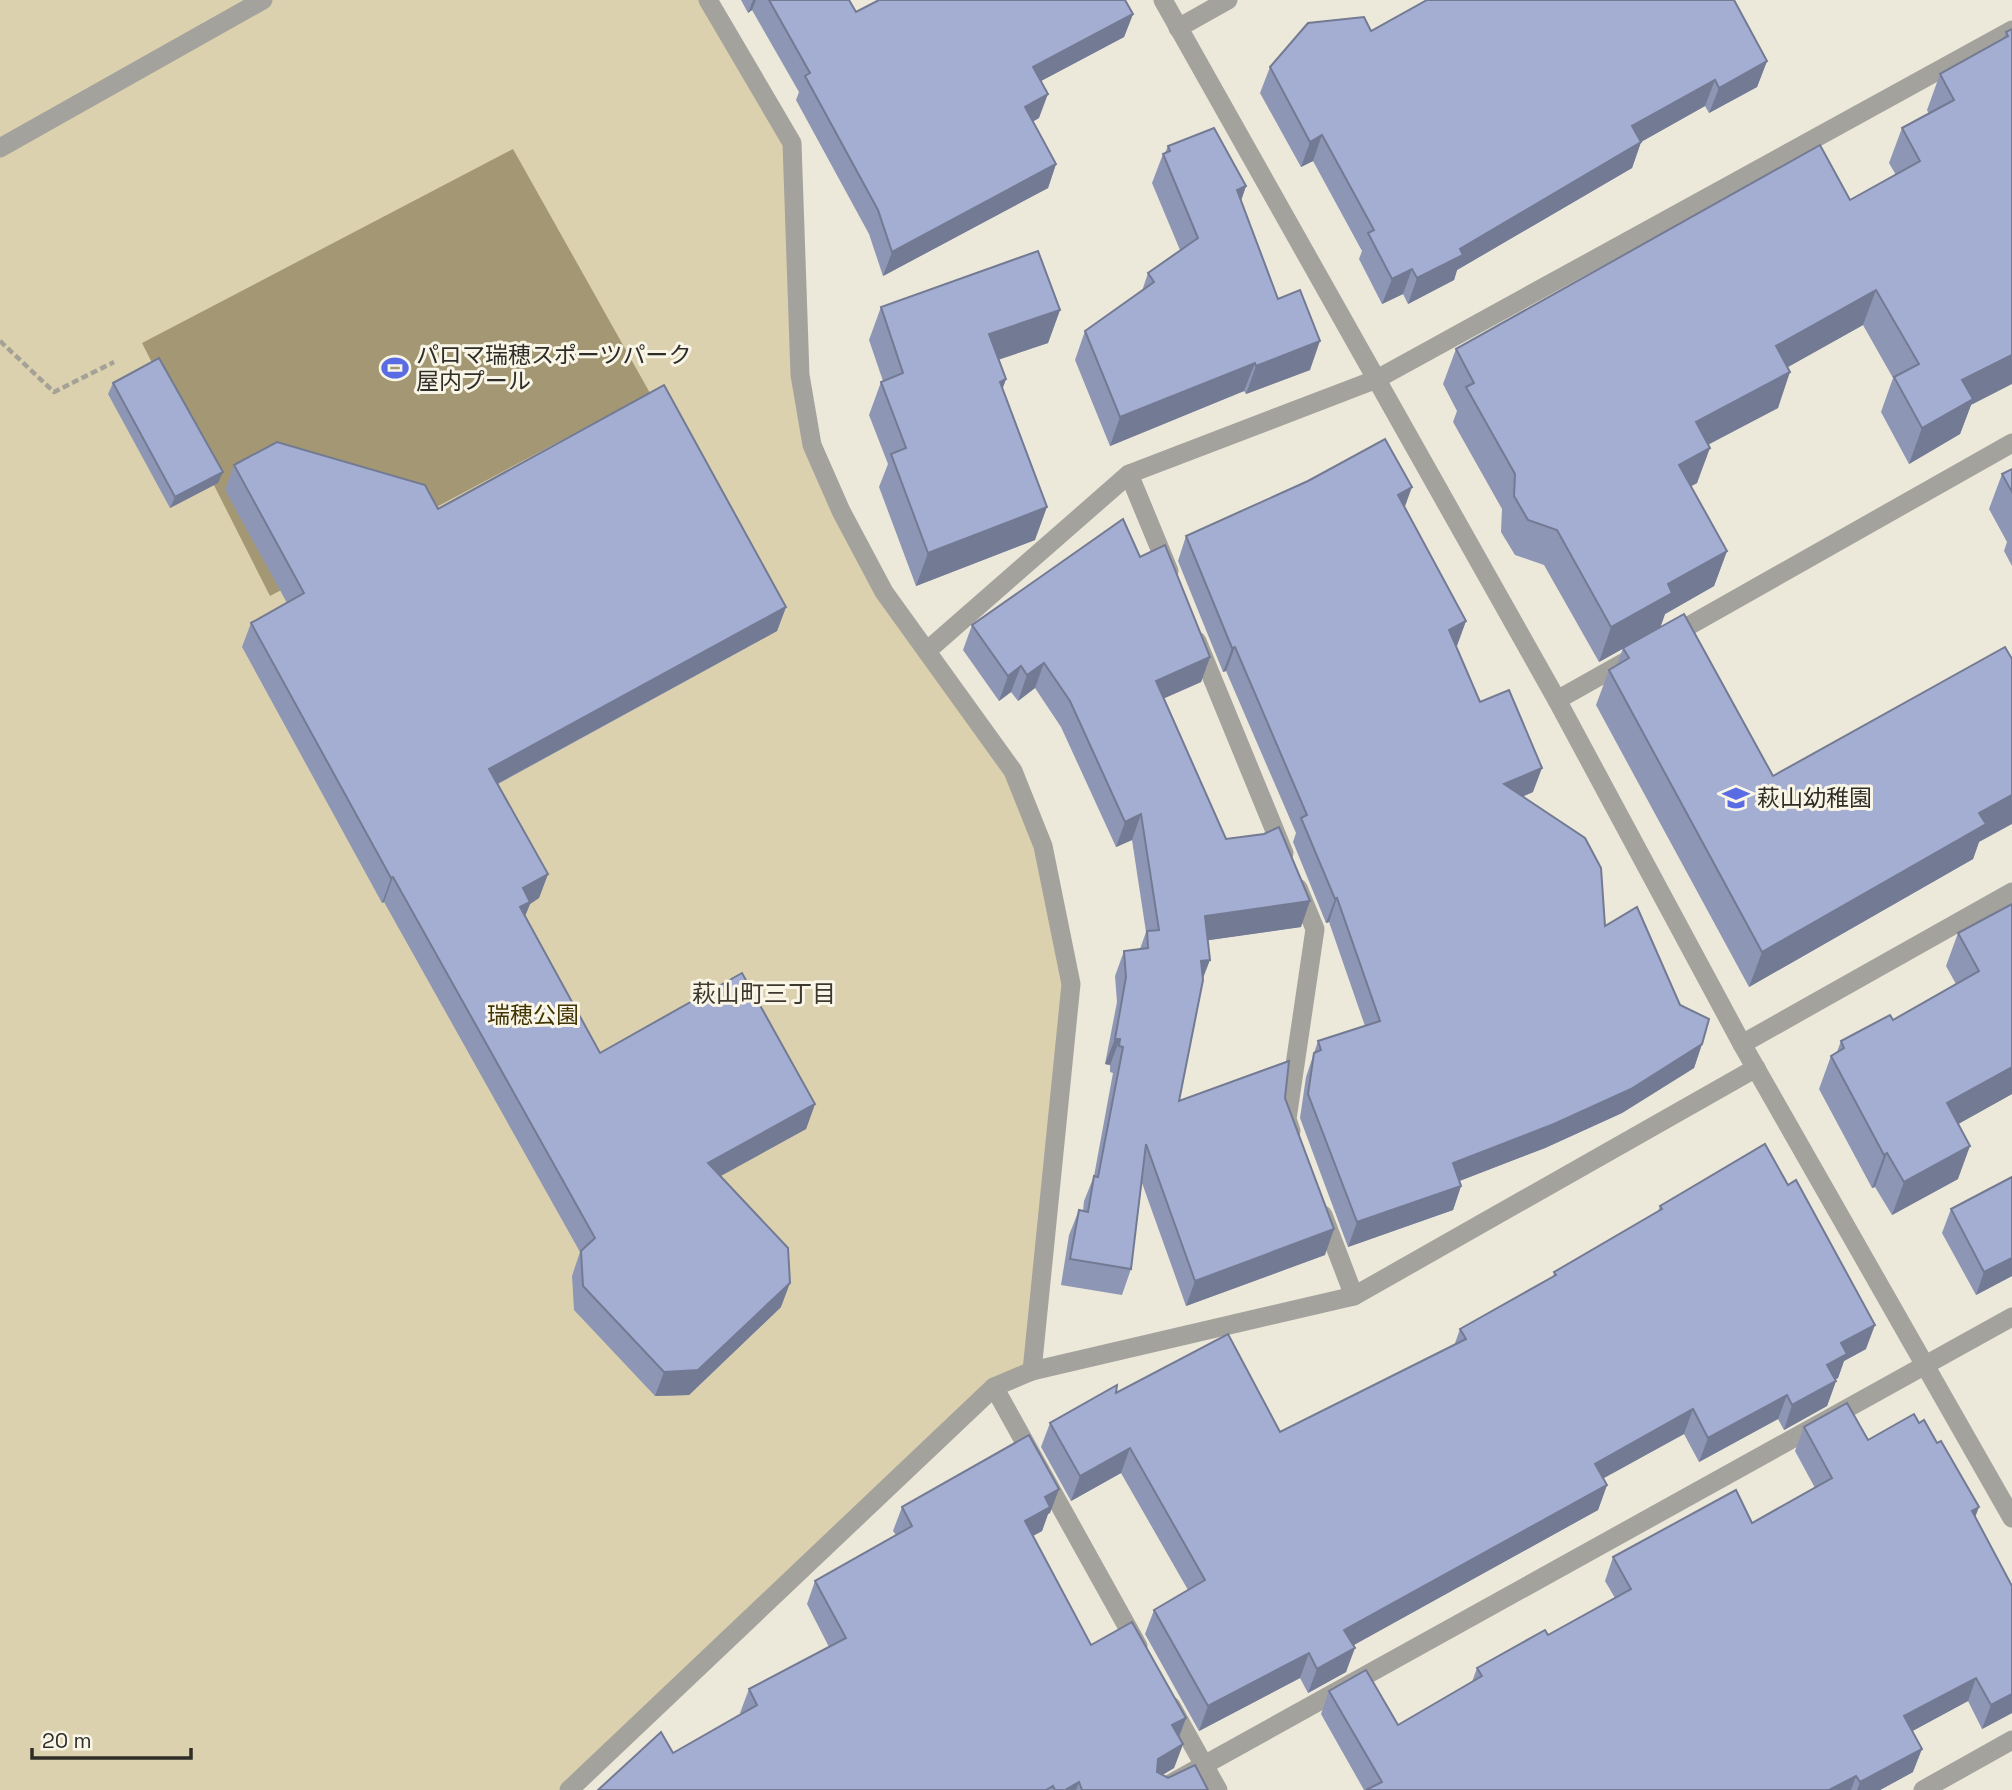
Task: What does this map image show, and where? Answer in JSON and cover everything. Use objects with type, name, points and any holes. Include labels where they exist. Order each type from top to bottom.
[{"type":"street","points":[[0,148],[262,0]]},
{"type":"street","points":[[708,0],[792,143],[800,375],[811,445],[841,511],[884,592],[1013,771],[1044,846],[1071,984],[1032,1371]]},
{"type":"street","points":[[1163,0],[1557,700],[1742,1044],[2012,1518]]},
{"type":"street","points":[[1178,28],[1228,0]]},
{"type":"street","points":[[928,650],[1129,474],[1377,379],[2012,30]]},
{"type":"street","points":[[1557,700],[2012,443]]},
{"type":"street","points":[[1129,474],[1175,587]]},
{"type":"street","points":[[1191,625],[1315,929],[1287,1119],[1296,1144]]},
{"type":"street","points":[[1742,1044],[2012,892]]},
{"type":"street","points":[[569,1790],[994,1387],[1032,1371],[1354,1296],[1756,1068]]},
{"type":"street","points":[[1315,1195],[1354,1296]]},
{"type":"street","points":[[1159,1790],[2012,1317]]},
{"type":"street","points":[[994,1387],[1150,1668]]},
{"type":"street","points":[[1163,1692],[1218,1790]]},
{"type":"street","points":[[1923,1790],[2012,1740]]},
{"type":"path","points":[[0,341],[54,392],[114,362]]},
{"type":"green space","name":"瑞穂公園","points":[[0,0],[708,0],[792,143],[800,375],[841,511],[1013,771],[1071,984],[1032,1371],[994,1387],[569,1790],[0,1790]]},
{"type":"shaded area","name":"パロマ瑞穂スポーツパーク 屋内プール","points":[[513,149],[650,393],[270,596],[142,343]]},
{"type":"building","points":[[769,0],[849,0],[856,12],[879,0],[1125,0],[1133,14],[1033,67],[1048,94],[1025,107],[1056,164],[892,252],[878,210],[805,76],[810,73]]},
{"type":"building","points":[[1427,0],[1734,0],[1767,61],[1719,88],[1715,80],[1632,126],[1641,142],[1460,249],[1463,255],[1417,278],[1412,269],[1392,279],[1368,233],[1374,230],[1322,135],[1310,142],[1270,67],[1308,23],[1364,17],[1371,31]]},
{"type":"building","points":[[2012,29],[2012,355],[1962,380],[1973,399],[1922,428],[1894,377],[1919,364],[1876,290],[1776,346],[1790,372],[1696,422],[1710,448],[1679,465],[1727,551],[1668,584],[1672,593],[1611,627],[1557,530],[1528,520],[1514,496],[1515,474],[1466,387],[1474,383],[1456,349],[1820,145],[1850,200],[1920,161],[1902,128],[1954,100],[1940,74],[2008,36],[2006,32]]},
{"type":"building","points":[[1214,128],[1246,186],[1237,190],[1278,299],[1300,290],[1320,341],[1256,366],[1255,363],[1120,417],[1085,331],[1154,282],[1148,273],[1198,238],[1163,154],[1170,151],[1168,146]]},
{"type":"building","points":[[1038,251],[1060,310],[989,334],[1006,379],[1000,382],[1047,507],[928,553],[891,454],[906,448],[881,382],[903,373],[881,307]]},
{"type":"building","points":[[159,358],[223,472],[175,497],[113,383]]},
{"type":"building","points":[[664,385],[786,607],[489,769],[548,874],[523,888],[530,902],[520,907],[600,1053],[742,973],[815,1104],[708,1163],[788,1248],[790,1283],[698,1370],[664,1372],[583,1286],[581,1251],[595,1238],[393,877],[391,878],[251,623],[304,593],[234,465],[277,442],[425,485],[438,509]]},
{"type":"building","points":[[1385,439],[1412,487],[1398,495],[1466,621],[1449,630],[1480,702],[1509,690],[1542,768],[1504,784],[1585,838],[1601,868],[1605,926],[1637,907],[1680,1005],[1709,1019],[1702,1044],[1631,1089],[1554,1124],[1453,1163],[1461,1186],[1357,1222],[1308,1094],[1314,1053],[1321,1050],[1318,1041],[1380,1021],[1337,898],[1335,899],[1301,818],[1307,815],[1235,647],[1232,648],[1186,536],[1308,481]]},
{"type":"building","points":[[2012,469],[2012,492],[2002,474]]},
{"type":"building","points":[[1123,519],[1140,557],[1165,545],[1210,657],[1156,681],[1226,839],[1264,834],[1279,827],[1310,901],[1205,916],[1210,960],[1201,961],[1203,980],[1179,1101],[1289,1061],[1285,1098],[1334,1229],[1195,1281],[1146,1144],[1131,1269],[1070,1259],[1079,1210],[1088,1212],[1094,1176],[1098,1177],[1123,1047],[1119,1046],[1120,1039],[1115,1039],[1126,977],[1124,951],[1148,948],[1147,931],[1159,930],[1141,814],[1125,822],[1070,701],[1044,663],[1027,675],[1021,666],[1008,676],[972,625]]},
{"type":"building","points":[[1684,614],[1773,776],[2005,647],[2012,659],[2012,795],[1979,813],[1986,824],[1762,952],[1609,670],[1629,658],[1623,648]]},
{"type":"building","points":[[2012,904],[2012,1067],[1947,1103],[1970,1146],[1904,1182],[1887,1153],[1884,1155],[1831,1056],[1844,1048],[1841,1041],[1890,1015],[1893,1020],[1979,971],[1958,933]]},
{"type":"building","points":[[1765,1144],[1788,1185],[1796,1180],[1875,1325],[1841,1343],[1847,1354],[1827,1365],[1836,1381],[1792,1405],[1787,1395],[1708,1438],[1693,1409],[1595,1464],[1607,1485],[1344,1630],[1355,1648],[1317,1669],[1309,1653],[1208,1706],[1154,1610],[1205,1580],[1130,1448],[1080,1476],[1050,1423],[1117,1385],[1116,1393],[1228,1334],[1280,1432],[1466,1339],[1460,1329],[1556,1275],[1554,1272],[1662,1209],[1660,1206]]},
{"type":"building","points":[[2012,1177],[2012,1258],[1984,1272],[1951,1209]]},
{"type":"building","points":[[1847,1403],[1868,1440],[1914,1414],[1919,1423],[1924,1420],[1937,1443],[1941,1441],[1979,1507],[1972,1511],[2012,1586],[2012,1694],[1991,1705],[1976,1678],[1904,1716],[1922,1749],[1860,1782],[1856,1776],[1829,1790],[1366,1790],[1382,1782],[1329,1691],[1366,1670],[1398,1725],[1482,1676],[1477,1668],[1545,1630],[1548,1635],[1631,1589],[1613,1557],[1736,1490],[1752,1523],[1832,1478],[1804,1427]]},
{"type":"building","points":[[1029,1435],[1059,1489],[1045,1497],[1050,1507],[1025,1521],[1091,1645],[1132,1622],[1186,1718],[1172,1725],[1183,1744],[1158,1759],[1157,1772],[1168,1778],[1195,1765],[1208,1790],[1082,1790],[1079,1782],[1065,1790],[1055,1790],[1053,1786],[1046,1790],[598,1790],[661,1732],[673,1753],[757,1705],[749,1689],[846,1638],[815,1581],[912,1526],[902,1507]]},
{"type":"place","name":"パロマ瑞穂スポーツパーク 屋内プール","points":[[395,368]]},
{"type":"place","name":"萩山幼稚園","points":[[1736,798]]},
{"type":"district","name":"萩山町三丁目","points":[[764,993]]}]
